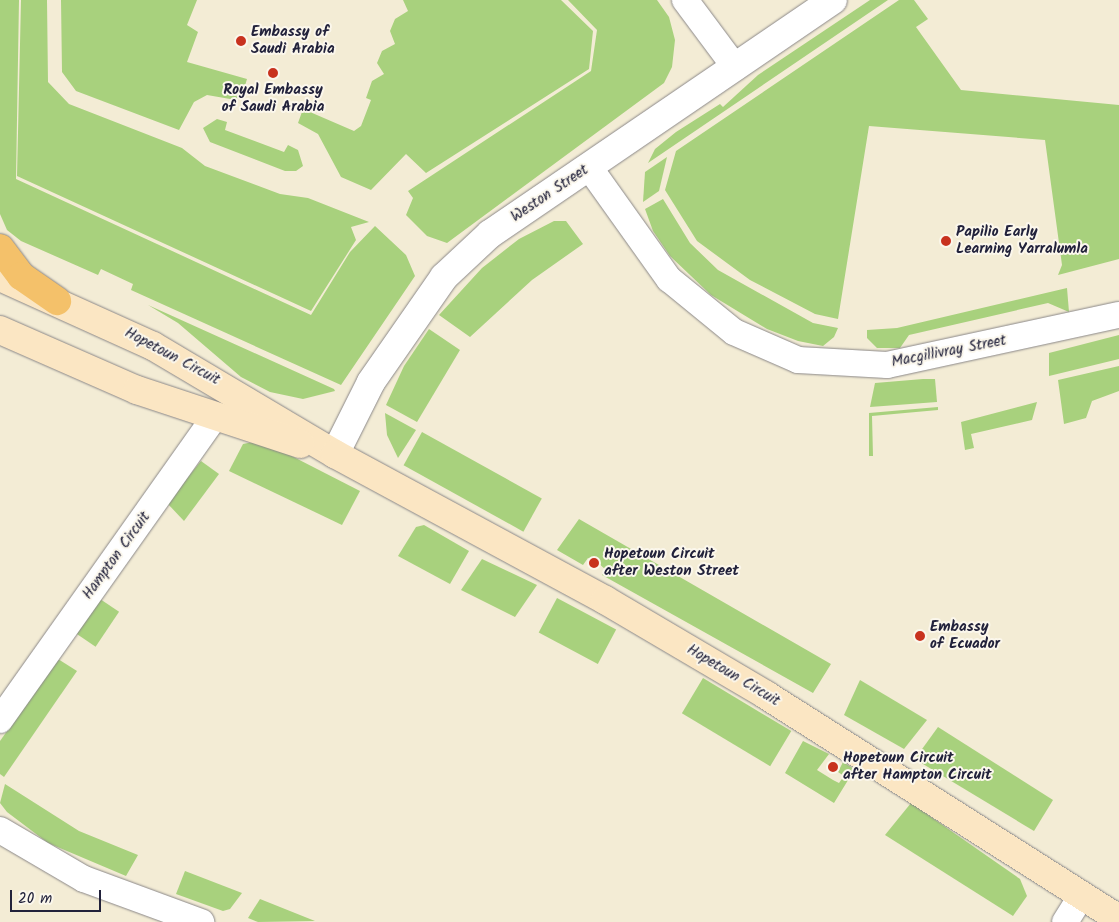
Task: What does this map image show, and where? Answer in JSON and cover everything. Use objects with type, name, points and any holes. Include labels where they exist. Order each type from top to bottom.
[{"type":"highway","points":[[0,248],[21,276],[57,301]]},
{"type":"main road","name":"Hopetoun Circuit","points":[[0,277],[129,333],[228,387],[335,454],[547,567],[727,671],[1119,919]]},
{"type":"main road","name":"Hopetoun Circuit","points":[[0,330],[214,418],[335,454]]},
{"type":"main road","name":"Hampton Circuit","points":[[214,418],[228,387]]},
{"type":"street","points":[[685,0],[735,67]]},
{"type":"street","name":"Weston Street","points":[[335,454],[371,382],[444,277],[490,234],[833,0]]},
{"type":"street","name":"Macgillivray Street","points":[[589,167],[669,279],[734,332],[798,360],[887,365],[1119,315]]},
{"type":"street","name":"Hampton Circuit","points":[[0,720],[214,418]]},
{"type":"street","points":[[0,830],[84,879],[201,922]]},
{"type":"street","points":[[1065,922],[1082,895]]},
{"type":"green space","points":[[0,0],[19,0],[16,179],[311,315],[350,252],[375,226],[406,255],[415,276],[341,385],[131,290],[133,284],[101,269],[98,275],[21,241],[7,230],[0,214]]},
{"type":"green space","points":[[21,0],[47,0],[48,82],[69,104],[182,148],[205,166],[280,194],[308,198],[369,222],[351,227],[356,240],[311,311],[17,176]]},
{"type":"green space","points":[[61,0],[197,0],[187,25],[198,32],[187,62],[247,79],[244,89],[236,100],[207,95],[194,102],[179,130],[76,91],[62,72]]},
{"type":"green space","points":[[403,0],[561,0],[593,31],[589,69],[426,173],[406,154],[371,190],[341,177],[318,134],[298,123],[303,109],[354,131],[361,126],[371,100],[366,98],[372,81],[384,74],[377,63],[382,51],[395,44],[390,31],[395,19],[408,11]]},
{"type":"green space","points":[[568,0],[657,0],[669,17],[675,40],[672,67],[664,83],[447,243],[427,236],[406,215],[413,198],[408,191],[591,71],[597,30]]},
{"type":"green space","points":[[870,0],[888,0],[648,163],[655,149],[676,132],[720,104],[723,107],[758,75]]},
{"type":"green space","points":[[899,0],[914,0],[928,19],[916,27],[961,90],[1119,105],[1119,259],[1058,275],[1062,265],[1045,140],[869,126],[838,319],[815,314],[750,280],[697,241],[665,190],[676,151]]},
{"type":"green space","points":[[217,119],[227,122],[225,130],[284,152],[288,145],[298,150],[303,166],[296,171],[285,171],[210,142],[203,128]]},
{"type":"green space","points":[[667,157],[659,191],[643,202],[645,172]]},
{"type":"green space","points":[[663,199],[690,243],[718,270],[813,323],[838,328],[834,337],[823,346],[798,341],[767,329],[711,295],[670,256],[653,231],[645,209]]},
{"type":"green space","points":[[554,221],[566,221],[583,244],[532,280],[470,337],[439,315],[482,268],[519,239]]},
{"type":"green space","points":[[1067,288],[1069,312],[1048,303],[909,335],[900,348],[877,348],[867,338],[867,330],[897,328]]},
{"type":"green space","points":[[148,305],[335,391],[303,399],[270,392],[241,377],[178,323]]},
{"type":"green space","points":[[429,329],[460,350],[417,422],[386,405],[404,366]]},
{"type":"green space","points":[[1119,335],[1119,359],[1049,376],[1049,353]]},
{"type":"green space","points":[[1119,366],[1119,391],[1092,401],[1086,418],[1064,424],[1058,380]]},
{"type":"green space","points":[[935,379],[937,402],[870,407],[875,383]]},
{"type":"green space","points":[[1037,402],[1032,420],[971,434],[974,448],[965,450],[961,422]]},
{"type":"green space","points":[[938,407],[938,410],[872,416],[873,456],[869,456],[869,413]]},
{"type":"green space","points":[[385,413],[416,430],[398,458],[387,435]]},
{"type":"green space","points":[[422,432],[542,498],[523,532],[404,465]]},
{"type":"green space","points":[[253,442],[276,448],[360,491],[342,525],[229,471],[243,444]]},
{"type":"green space","points":[[201,461],[219,474],[184,521],[167,503]]},
{"type":"green space","points":[[579,519],[831,664],[813,693],[602,575],[606,570],[597,562],[588,558],[583,565],[557,550]]},
{"type":"green space","points":[[424,525],[469,551],[450,584],[398,556],[416,527]]},
{"type":"green space","points":[[482,559],[537,585],[515,617],[461,590]]},
{"type":"green space","points":[[557,598],[616,629],[598,664],[539,632]]},
{"type":"green space","points":[[100,599],[119,612],[96,647],[77,634]]},
{"type":"green space","points":[[58,659],[77,671],[4,777],[0,774],[0,741]]},
{"type":"green space","points":[[703,678],[791,731],[770,766],[682,713]]},
{"type":"green space","points":[[860,680],[927,720],[904,749],[844,715]]},
{"type":"green space","points":[[938,727],[1053,800],[1034,831],[918,761],[917,756]]},
{"type":"green space","points":[[803,741],[829,754],[817,770],[833,780],[839,783],[844,776],[838,772],[843,762],[859,772],[853,772],[834,803],[785,773]]},
{"type":"green space","points":[[5,784],[79,831],[138,855],[126,876],[48,843],[7,812],[0,803]]},
{"type":"green space","points":[[911,803],[1020,879],[1027,896],[1013,916],[885,835]]},
{"type":"green space","points":[[185,871],[242,893],[230,909],[223,911],[176,894]]},
{"type":"green space","points":[[260,899],[315,921],[258,922],[248,918]]},
{"type":"place","name":"Embassy of Saudi Arabia","points":[[241,41]]},
{"type":"place","name":"Royal Embassy of Saudi Arabia","points":[[273,73]]},
{"type":"place","name":"Papilio Early Learning Yarralumla","points":[[946,241]]},
{"type":"place","name":"Hopetoun Circuit after Weston Street","points":[[594,563]]},
{"type":"place","name":"Embassy of Ecuador","points":[[920,636]]},
{"type":"place","name":"Hopetoun Circuit after Hampton Circuit","points":[[833,767]]}]
